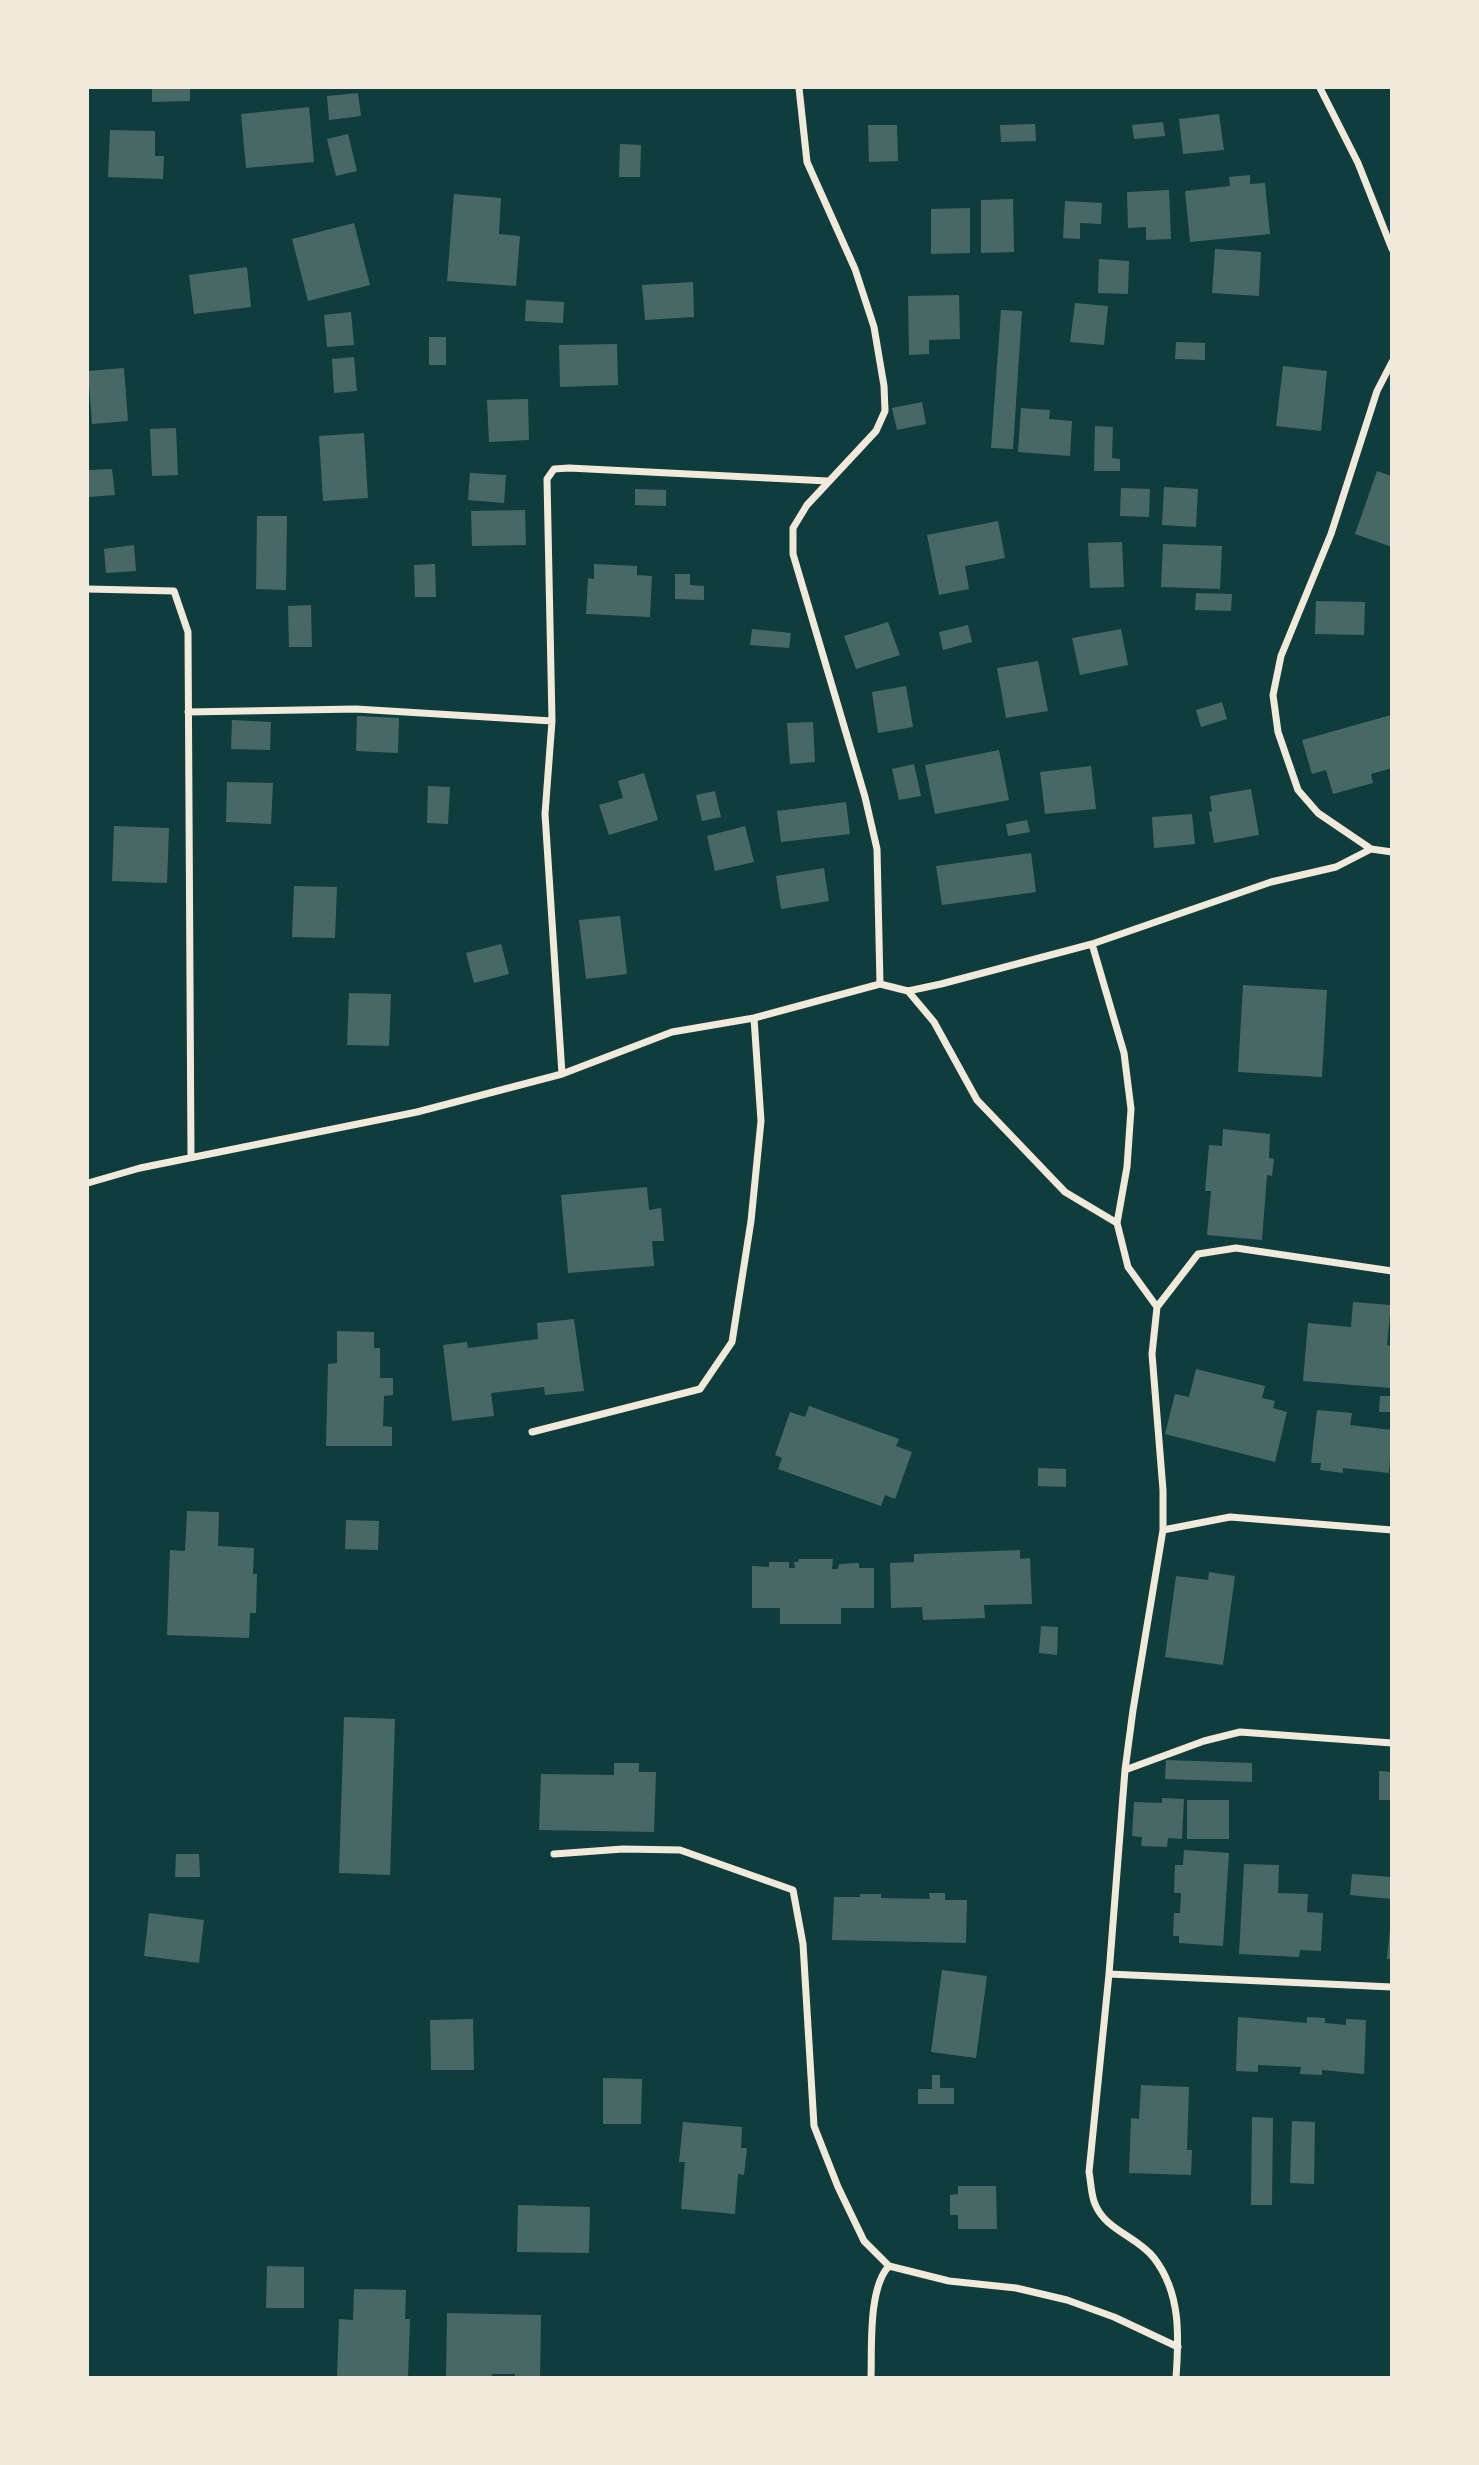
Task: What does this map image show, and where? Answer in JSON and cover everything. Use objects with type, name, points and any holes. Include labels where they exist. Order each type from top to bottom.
[{"type":"street","points":[[799,88],[807,162],[855,268],[874,327],[884,386],[885,411],[876,431],[807,505],[793,528],[793,554],[865,797],[877,849],[880,984]]},
{"type":"street","points":[[1320,88],[1358,163],[1391,248]]},
{"type":"street","points":[[1391,362],[1377,391],[1331,534],[1280,656],[1273,695],[1278,732],[1298,790],[1318,813],[1371,849],[1391,852]]},
{"type":"street","points":[[562,1074],[545,814],[552,721],[547,479],[554,469],[569,468],[828,481]]},
{"type":"street","points":[[88,589],[174,591],[188,632],[191,1157]]},
{"type":"street","points":[[188,712],[356,709],[552,721]]},
{"type":"street","points":[[88,1183],[140,1168],[417,1112],[562,1074],[671,1032],[754,1018],[880,984],[908,991],[1092,944],[1271,882],[1336,867],[1371,849]]},
{"type":"street","points":[[1092,944],[1124,1053],[1131,1109],[1127,1167],[1117,1223],[1128,1267],[1157,1307]]},
{"type":"street","points":[[908,991],[934,1022],[977,1100],[1065,1192],[1117,1223]]},
{"type":"street","points":[[532,1432],[700,1389],[732,1342],[751,1221],[761,1121],[754,1018]]},
{"type":"street","points":[[1176,2378],[1178,2318],[1171,2286],[1154,2257],[1136,2241],[1108,2223],[1095,2204],[1089,2172],[1109,1974],[1125,1770],[1132,1710],[1163,1530],[1163,1490],[1152,1354],[1157,1307],[1198,1254],[1236,1248],[1391,1271]]},
{"type":"street","points":[[1163,1530],[1230,1517],[1391,1530]]},
{"type":"street","points":[[1125,1770],[1204,1741],[1240,1732],[1391,1743]]},
{"type":"street","points":[[554,1854],[623,1849],[680,1850],[793,1890],[803,1944],[814,2126],[838,2187],[864,2241],[889,2266],[949,2281],[1016,2288],[1067,2300],[1114,2317],[1178,2347]]},
{"type":"street","points":[[1109,1974],[1391,1987]]},
{"type":"street","points":[[871,2378],[875,2303],[880,2280],[889,2266]]},
{"type":"building","points":[[152,88],[190,88],[190,101],[152,102]]},
{"type":"building","points":[[358,93],[361,116],[329,120],[327,96]]},
{"type":"building","points":[[309,107],[314,162],[246,168],[241,114]]},
{"type":"building","points":[[1219,114],[1224,150],[1183,154],[1179,119]]},
{"type":"building","points":[[1163,122],[1165,136],[1134,139],[1132,125]]},
{"type":"building","points":[[1035,124],[1036,141],[1001,142],[1000,125]]},
{"type":"building","points":[[868,125],[897,125],[898,161],[869,162]]},
{"type":"building","points":[[110,130],[155,131],[155,156],[164,156],[163,179],[108,177]]},
{"type":"building","points":[[348,134],[357,171],[336,176],[327,139]]},
{"type":"building","points":[[620,144],[641,145],[640,177],[619,177]]},
{"type":"building","points":[[1250,175],[1250,184],[1265,183],[1270,234],[1190,242],[1185,191],[1230,186],[1229,177]]},
{"type":"building","points":[[1169,190],[1171,239],[1146,240],[1146,227],[1128,228],[1127,192]]},
{"type":"building","points":[[454,194],[501,198],[499,234],[520,236],[516,286],[447,281]]},
{"type":"building","points":[[1013,199],[1014,252],[981,253],[981,200]]},
{"type":"building","points":[[1065,201],[1102,203],[1101,224],[1080,223],[1080,239],[1063,238]]},
{"type":"building","points":[[970,208],[970,253],[931,254],[931,209]]},
{"type":"building","points":[[354,223],[370,285],[308,301],[292,239]]},
{"type":"building","points":[[1215,249],[1261,252],[1259,296],[1212,293]]},
{"type":"building","points":[[1099,259],[1129,261],[1128,294],[1098,293]]},
{"type":"building","points":[[247,267],[251,307],[194,314],[189,275]]},
{"type":"building","points":[[693,282],[694,317],[645,320],[642,285]]},
{"type":"building","points":[[959,295],[960,339],[929,340],[929,354],[909,355],[908,296]]},
{"type":"building","points":[[526,300],[564,302],[563,323],[525,321]]},
{"type":"building","points":[[1075,303],[1108,306],[1104,345],[1070,342]]},
{"type":"building","points":[[1001,310],[1022,311],[1013,449],[991,448]]},
{"type":"building","points":[[351,312],[354,345],[327,347],[324,315]]},
{"type":"building","points":[[429,337],[446,337],[446,365],[429,365]]},
{"type":"building","points":[[1176,342],[1205,343],[1205,360],[1175,359]]},
{"type":"building","points":[[617,344],[618,385],[560,387],[559,345]]},
{"type":"building","points":[[354,357],[357,391],[334,393],[332,359]]},
{"type":"building","points":[[1283,366],[1327,371],[1321,431],[1276,426]]},
{"type":"building","points":[[124,368],[128,421],[92,424],[88,371]]},
{"type":"building","points":[[528,399],[529,440],[489,442],[487,400]]},
{"type":"building","points":[[922,402],[926,424],[897,430],[892,408]]},
{"type":"building","points":[[1021,408],[1050,410],[1049,419],[1072,421],[1070,456],[1018,452]]},
{"type":"building","points":[[1095,426],[1113,427],[1112,458],[1120,459],[1120,471],[1094,471]]},
{"type":"building","points":[[176,428],[178,475],[152,476],[150,429]]},
{"type":"building","points":[[364,433],[368,498],[323,501],[319,436]]},
{"type":"building","points":[[112,469],[115,495],[88,497],[88,470]]},
{"type":"building","points":[[1377,471],[1392,476],[1392,547],[1355,534]]},
{"type":"building","points":[[470,473],[506,475],[504,503],[468,500]]},
{"type":"building","points":[[1164,487],[1198,489],[1196,527],[1162,525]]},
{"type":"building","points":[[1121,488],[1150,489],[1149,517],[1120,516]]},
{"type":"building","points":[[635,489],[666,490],[666,506],[635,505]]},
{"type":"building","points":[[525,510],[526,545],[472,546],[471,511]]},
{"type":"building","points":[[257,516],[287,516],[286,590],[256,589]]},
{"type":"building","points":[[998,521],[1005,558],[965,566],[969,589],[939,595],[927,535]]},
{"type":"building","points":[[1122,542],[1124,587],[1090,588],[1088,543]]},
{"type":"building","points":[[1163,544],[1222,546],[1220,589],[1161,587]]},
{"type":"building","points":[[134,545],[136,571],[106,573],[104,549]]},
{"type":"building","points":[[435,564],[436,597],[415,597],[414,565]]},
{"type":"building","points":[[594,564],[637,566],[637,575],[652,576],[650,617],[586,614],[588,578],[594,579]]},
{"type":"building","points":[[675,574],[690,574],[690,585],[704,586],[704,600],[675,599]]},
{"type":"building","points":[[1196,593],[1232,594],[1231,611],[1195,610]]},
{"type":"building","points":[[1316,601],[1365,602],[1364,635],[1315,634]]},
{"type":"building","points":[[311,605],[312,647],[289,647],[288,606]]},
{"type":"building","points":[[888,622],[900,655],[856,669],[844,636]]},
{"type":"building","points":[[968,625],[972,642],[943,650],[939,632]]},
{"type":"building","points":[[752,629],[791,633],[789,648],[750,645]]},
{"type":"building","points":[[1121,629],[1128,665],[1080,675],[1072,638]]},
{"type":"building","points":[[1038,661],[1048,711],[1006,718],[997,668]]},
{"type":"building","points":[[906,686],[913,727],[878,733],[872,692]]},
{"type":"building","points":[[1222,702],[1227,719],[1201,727],[1196,710]]},
{"type":"building","points":[[1391,715],[1392,768],[1371,774],[1373,783],[1333,794],[1326,770],[1312,774],[1302,740]]},
{"type":"building","points":[[357,716],[399,718],[398,753],[356,751]]},
{"type":"building","points":[[232,720],[271,722],[270,750],[231,749]]},
{"type":"building","points":[[813,722],[815,762],[790,764],[787,723]]},
{"type":"building","points":[[999,750],[1009,800],[935,814],[925,765]]},
{"type":"building","points":[[914,764],[921,796],[899,800],[892,769]]},
{"type":"building","points":[[1091,766],[1096,809],[1045,814],[1040,772]]},
{"type":"building","points":[[644,773],[658,820],[609,835],[599,805],[623,798],[618,781]]},
{"type":"building","points":[[227,782],[273,783],[271,824],[226,822]]},
{"type":"building","points":[[428,786],[450,787],[448,824],[427,823]]},
{"type":"building","points":[[1251,789],[1259,835],[1214,843],[1209,812],[1212,811],[1210,796]]},
{"type":"building","points":[[715,791],[721,817],[702,821],[696,795]]},
{"type":"building","points":[[846,802],[850,834],[781,842],[777,811]]},
{"type":"building","points":[[1192,814],[1195,844],[1154,848],[1152,817]]},
{"type":"building","points":[[1027,820],[1030,832],[1008,836],[1006,824]]},
{"type":"building","points":[[114,826],[169,828],[167,883],[112,881]]},
{"type":"building","points":[[745,826],[754,862],[715,871],[707,836]]},
{"type":"building","points":[[1031,853],[1036,892],[942,905],[936,866]]},
{"type":"building","points":[[824,868],[829,901],[781,909],[776,876]]},
{"type":"building","points":[[294,886],[337,887],[335,938],[292,937]]},
{"type":"building","points":[[620,916],[627,974],[586,979],[579,920]]},
{"type":"building","points":[[501,944],[509,974],[474,983],[466,953]]},
{"type":"building","points":[[1243,985],[1327,990],[1322,1077],[1238,1072]]},
{"type":"building","points":[[349,993],[391,994],[389,1046],[347,1045]]},
{"type":"building","points":[[1223,1129],[1270,1134],[1269,1158],[1274,1159],[1272,1176],[1267,1175],[1262,1240],[1207,1235],[1211,1191],[1205,1191],[1209,1145],[1222,1146]]},
{"type":"building","points":[[647,1187],[649,1210],[661,1208],[664,1241],[652,1241],[654,1266],[568,1273],[561,1195]]},
{"type":"building","points":[[1353,1302],[1391,1305],[1387,1345],[1392,1346],[1391,1388],[1303,1381],[1308,1323],[1351,1327]]},
{"type":"building","points":[[574,1319],[584,1391],[545,1395],[544,1387],[491,1393],[494,1416],[452,1421],[443,1345],[467,1342],[468,1348],[538,1339],[537,1323]]},
{"type":"building","points":[[337,1331],[374,1332],[374,1348],[380,1348],[380,1378],[393,1378],[393,1395],[384,1396],[383,1426],[392,1427],[392,1446],[326,1446],[328,1364],[337,1363]]},
{"type":"building","points":[[1196,1369],[1265,1386],[1262,1398],[1275,1401],[1273,1408],[1287,1412],[1275,1462],[1165,1434],[1175,1394],[1189,1397]]},
{"type":"building","points":[[1380,1396],[1392,1396],[1392,1412],[1379,1412]]},
{"type":"building","points":[[809,1406],[899,1439],[896,1446],[912,1452],[895,1499],[885,1495],[881,1506],[778,1469],[782,1458],[775,1455],[790,1412],[805,1417]]},
{"type":"building","points":[[1317,1410],[1352,1413],[1350,1425],[1392,1430],[1389,1473],[1343,1468],[1343,1473],[1320,1470],[1321,1463],[1311,1463]]},
{"type":"building","points":[[1038,1468],[1066,1469],[1066,1487],[1038,1486]]},
{"type":"building","points":[[187,1511],[219,1512],[218,1546],[254,1548],[253,1574],[257,1574],[256,1613],[250,1613],[249,1638],[167,1635],[170,1550],[185,1551]]},
{"type":"building","points":[[346,1520],[379,1521],[378,1550],[345,1549]]},
{"type":"building","points":[[1020,1550],[1020,1559],[1030,1558],[1032,1604],[984,1605],[985,1618],[923,1620],[922,1607],[891,1608],[890,1563],[914,1562],[914,1554]]},
{"type":"building","points":[[799,1559],[833,1559],[832,1569],[838,1569],[839,1564],[859,1563],[859,1568],[874,1568],[874,1608],[841,1608],[841,1624],[780,1624],[780,1608],[752,1608],[752,1566],[769,1567],[769,1562],[789,1562],[789,1568],[795,1568],[794,1562]]},
{"type":"building","points":[[1209,1572],[1235,1576],[1223,1665],[1165,1657],[1176,1576],[1208,1580]]},
{"type":"building","points":[[1041,1626],[1058,1627],[1057,1655],[1039,1653]]},
{"type":"building","points":[[344,1717],[395,1719],[390,1875],[339,1873]]},
{"type":"building","points":[[1166,1760],[1252,1763],[1252,1782],[1165,1779]]},
{"type":"building","points":[[614,1763],[639,1763],[639,1772],[656,1772],[654,1832],[539,1830],[541,1774],[614,1775]]},
{"type":"building","points":[[1379,1771],[1392,1772],[1392,1800],[1379,1800]]},
{"type":"building","points":[[1162,1798],[1184,1799],[1182,1839],[1168,1838],[1167,1847],[1141,1846],[1142,1837],[1132,1836],[1134,1802],[1162,1803]]},
{"type":"building","points":[[1187,1800],[1229,1800],[1229,1839],[1187,1839]]},
{"type":"building","points":[[1184,1850],[1229,1853],[1223,1946],[1179,1943],[1179,1936],[1173,1936],[1174,1913],[1180,1913],[1181,1893],[1174,1893],[1175,1865],[1183,1865]]},
{"type":"building","points":[[176,1854],[199,1854],[200,1877],[175,1877]]},
{"type":"building","points":[[1244,1864],[1279,1865],[1278,1893],[1308,1894],[1307,1912],[1323,1913],[1321,1951],[1300,1950],[1299,1957],[1239,1954]]},
{"type":"building","points":[[1352,1874],[1392,1877],[1392,1899],[1350,1895]]},
{"type":"building","points":[[929,1893],[945,1893],[945,1900],[967,1900],[966,1943],[832,1940],[834,1897],[881,1894],[881,1898],[930,1899]]},
{"type":"building","points":[[149,1913],[204,1920],[199,1963],[144,1956]]},
{"type":"building","points":[[1390,1929],[1392,1959],[1387,1959]]},
{"type":"building","points":[[942,1970],[987,1976],[976,2058],[931,2052]]},
{"type":"building","points":[[1238,2017],[1307,2023],[1307,2017],[1325,2018],[1325,2023],[1346,2025],[1346,2019],[1366,2020],[1364,2074],[1322,2070],[1322,2075],[1300,2074],[1301,2067],[1258,2065],[1258,2072],[1236,2071]]},
{"type":"building","points":[[473,2019],[474,2070],[431,2070],[430,2020]]},
{"type":"building","points":[[932,2075],[940,2075],[940,2088],[954,2088],[954,2104],[918,2104],[918,2089],[932,2089]]},
{"type":"building","points":[[603,2078],[642,2079],[641,2124],[603,2124]]},
{"type":"building","points":[[1141,2085],[1189,2087],[1187,2150],[1192,2150],[1191,2175],[1129,2173],[1131,2118],[1139,2119]]},
{"type":"building","points":[[1252,2117],[1273,2118],[1272,2205],[1251,2205]]},
{"type":"building","points":[[1292,2121],[1315,2122],[1314,2184],[1290,2183]]},
{"type":"building","points":[[683,2122],[742,2127],[741,2148],[747,2148],[744,2175],[738,2174],[735,2214],[681,2209],[685,2162],[679,2162]]},
{"type":"building","points":[[958,2186],[996,2186],[997,2229],[958,2229],[958,2215],[950,2215],[950,2195],[958,2194]]},
{"type":"building","points":[[518,2205],[590,2207],[589,2253],[517,2252]]},
{"type":"building","points":[[267,2266],[304,2267],[304,2308],[266,2308]]},
{"type":"building","points":[[354,2289],[406,2290],[405,2319],[410,2319],[408,2378],[337,2378],[339,2319],[353,2320]]},
{"type":"building","points":[[447,2313],[541,2315],[540,2378],[492,2374],[492,2378],[446,2378]]}]
